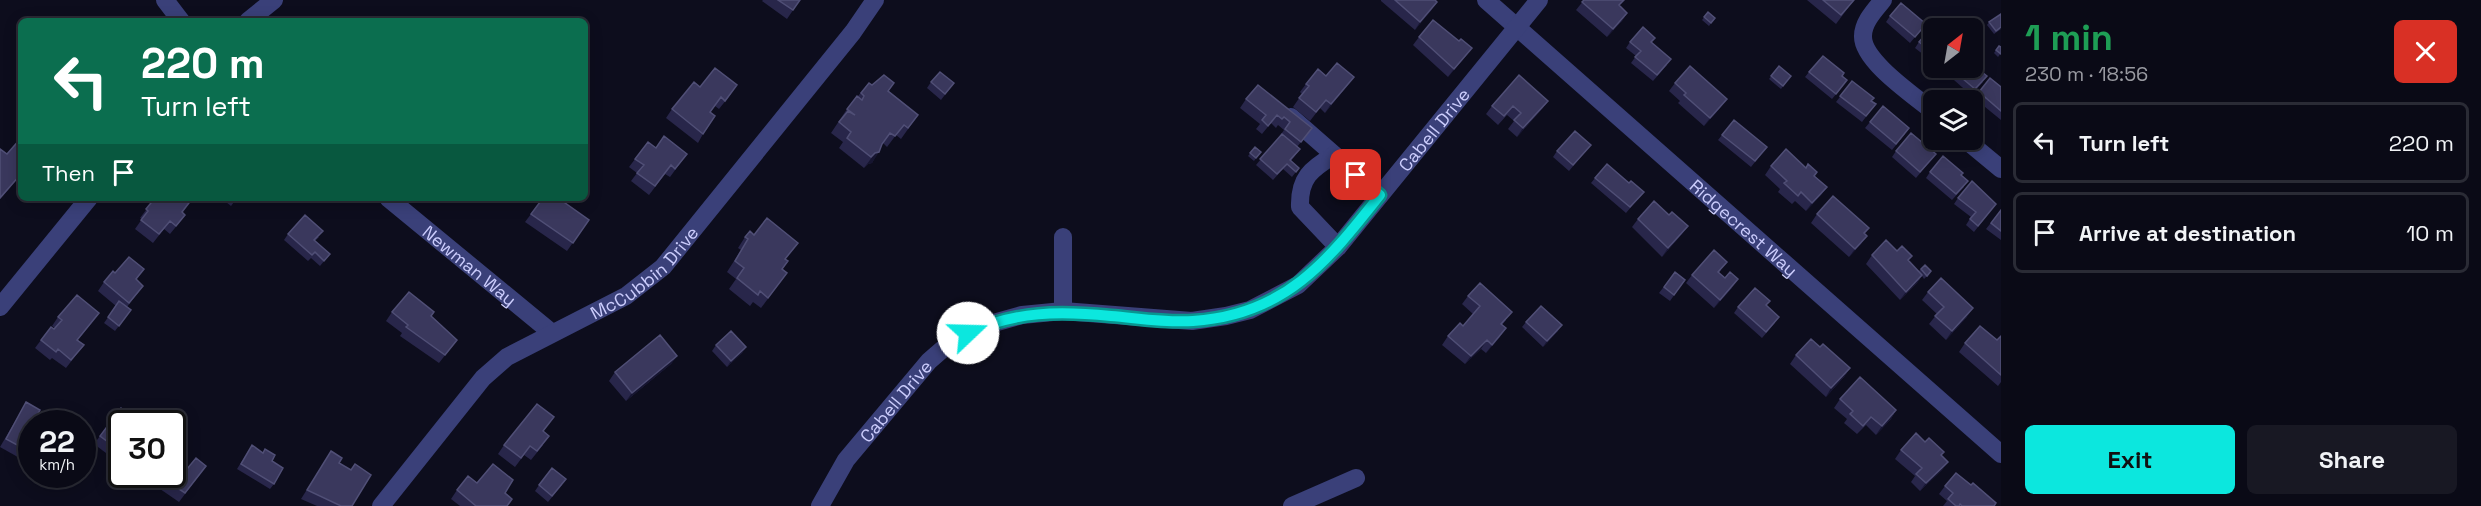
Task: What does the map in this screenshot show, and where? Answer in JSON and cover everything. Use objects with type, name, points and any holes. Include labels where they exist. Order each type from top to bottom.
[{"type":"street","points":[[165,0],[179,18]]},
{"type":"street","points":[[252,18],[274,0]]},
{"type":"street","name":"McCubbin Drive","points":[[381,506],[483,378],[507,357],[626,296],[663,267],[854,32],[875,0]]},
{"type":"street","name":"Ridgecrest Way","points":[[1486,0],[2001,454]]},
{"type":"street","name":"Cabell Drive","points":[[820,506],[846,460],[929,362],[952,341],[983,326],[1022,315],[1063,311],[1192,321],[1250,310],[1298,285],[1338,247],[1539,0]]},
{"type":"street","points":[[1883,0],[1870,16],[1865,27],[1863,38],[1866,50],[1884,70],[1923,103]]},
{"type":"street","points":[[1280,108],[1380,195]]},
{"type":"street","points":[[1978,150],[2001,169]]},
{"type":"street","points":[[1334,155],[1318,165],[1304,180],[1300,191],[1300,207],[1338,247]]},
{"type":"street","points":[[0,307],[87,201]]},
{"type":"street","name":"Newman Way","points":[[392,201],[552,333]]},
{"type":"street","points":[[1063,237],[1063,311]]},
{"type":"street","points":[[1292,506],[1356,478]]},
{"type":"building","points":[[778,0],[800,0],[793,10]]},
{"type":"building","points":[[1395,0],[1435,0],[1437,2],[1420,22]]},
{"type":"building","points":[[1584,0],[1624,0],[1619,5],[1627,13],[1613,29],[1582,2]]},
{"type":"building","points":[[1823,0],[1854,0],[1841,15]]},
{"type":"building","points":[[1901,3],[1923,21],[1923,28],[1915,37],[1890,16]]},
{"type":"building","points":[[1708,12],[1715,18],[1711,23],[1704,17]]},
{"type":"building","points":[[2001,14],[2001,27],[1996,31],[1989,22]]},
{"type":"building","points":[[1433,20],[1459,41],[1461,39],[1472,48],[1454,69],[1419,37]]},
{"type":"building","points":[[1643,27],[1655,38],[1651,42],[1671,59],[1657,75],[1635,57],[1641,51],[1630,42]]},
{"type":"building","points":[[1999,46],[2001,47],[2001,54],[1996,50]]},
{"type":"building","points":[[1823,56],[1844,73],[1842,76],[1847,80],[1836,94],[1809,72]]},
{"type":"building","points":[[1337,63],[1354,77],[1331,104],[1326,100],[1316,112],[1299,98],[1309,86],[1306,84],[1318,69],[1326,76]]},
{"type":"building","points":[[1690,66],[1727,99],[1710,118],[1684,95],[1686,93],[1675,83]]},
{"type":"building","points":[[1779,66],[1791,76],[1783,86],[1771,76]]},
{"type":"building","points":[[715,68],[737,85],[725,101],[721,97],[710,112],[715,116],[703,134],[672,109],[694,82],[700,87]]},
{"type":"building","points":[[940,72],[954,83],[945,94],[931,82]]},
{"type":"building","points":[[1983,73],[1987,76],[1975,89],[1962,78],[1983,78]]},
{"type":"building","points":[[884,75],[894,83],[888,91],[918,115],[908,128],[904,125],[895,136],[890,133],[879,152],[871,157],[847,138],[851,132],[839,122],[848,111],[855,115],[847,109],[857,96],[862,100],[864,96],[861,93],[869,83],[872,85]]},
{"type":"building","points":[[1519,75],[1548,101],[1523,128],[1514,120],[1521,113],[1513,106],[1504,116],[1492,106]]},
{"type":"building","points":[[1990,78],[2001,87],[2001,111],[1983,95],[1983,90],[1981,90]]},
{"type":"building","points":[[1852,81],[1874,98],[1871,101],[1876,104],[1866,116],[1840,96]]},
{"type":"building","points":[[1258,85],[1312,128],[1301,142],[1285,129],[1290,122],[1284,117],[1282,119],[1277,115],[1268,126],[1262,120],[1266,115],[1246,99]]},
{"type":"building","points":[[1883,106],[1909,128],[1896,144],[1870,122]]},
{"type":"building","points":[[1734,120],[1767,147],[1755,161],[1722,135]]},
{"type":"building","points":[[1575,131],[1591,145],[1573,165],[1557,151]]},
{"type":"building","points":[[1911,133],[1923,143],[1923,150],[1931,150],[1936,154],[1920,172],[1896,151]]},
{"type":"building","points":[[1282,134],[1300,149],[1290,160],[1299,168],[1296,172],[1287,164],[1277,174],[1260,159]]},
{"type":"building","points":[[664,136],[687,154],[675,169],[671,165],[655,186],[637,173],[644,165],[635,159],[648,142],[656,148]]},
{"type":"building","points":[[18,141],[18,177],[0,198],[0,149],[7,154]]},
{"type":"building","points":[[1255,147],[1261,152],[1256,158],[1250,153]]},
{"type":"building","points":[[1786,149],[1806,168],[1808,164],[1817,172],[1814,176],[1827,187],[1812,203],[1801,192],[1798,196],[1784,183],[1787,181],[1771,166]]},
{"type":"building","points":[[1943,156],[1963,173],[1961,175],[1968,181],[1956,194],[1930,172]]},
{"type":"building","points":[[1607,164],[1629,183],[1631,181],[1644,192],[1630,207],[1595,178]]},
{"type":"building","points":[[1972,181],[1996,204],[1978,226],[1970,219],[1976,212],[1958,198]]},
{"type":"building","points":[[1833,196],[1869,228],[1864,233],[1867,236],[1855,249],[1817,214]]},
{"type":"building","points":[[153,201],[190,201],[182,212],[185,215],[176,226],[170,221],[159,234],[141,220],[148,211],[146,209]]},
{"type":"building","points":[[541,201],[562,201],[589,220],[573,243],[531,214]]},
{"type":"building","points":[[1654,201],[1669,215],[1672,212],[1688,226],[1668,248],[1638,219]]},
{"type":"building","points":[[2001,210],[2001,231],[1991,223]]},
{"type":"building","points":[[305,215],[323,231],[314,240],[330,254],[324,261],[315,252],[312,255],[288,234]]},
{"type":"building","points":[[767,218],[798,243],[785,259],[788,261],[782,269],[787,273],[768,298],[760,291],[758,295],[737,278],[744,268],[735,261],[748,239],[745,237],[750,231],[754,235]]},
{"type":"building","points":[[1886,240],[1897,251],[1902,246],[1912,256],[1908,260],[1922,275],[1906,292],[1872,255]]},
{"type":"building","points":[[1714,250],[1727,262],[1718,272],[1725,278],[1730,272],[1738,279],[1720,300],[1692,275]]},
{"type":"building","points":[[129,257],[144,269],[136,279],[143,286],[129,303],[104,282]]},
{"type":"building","points":[[1925,265],[1931,271],[1927,276],[1921,269]]},
{"type":"building","points":[[1675,272],[1685,280],[1674,295],[1664,287]]},
{"type":"building","points":[[1941,278],[1973,308],[1952,331],[1935,316],[1944,307],[1928,292]]},
{"type":"building","points":[[1480,283],[1512,312],[1501,324],[1506,328],[1492,345],[1487,340],[1471,356],[1448,336],[1460,323],[1463,326],[1480,306],[1468,296]]},
{"type":"building","points":[[1755,288],[1770,301],[1766,305],[1779,317],[1766,332],[1738,307]]},
{"type":"building","points":[[409,292],[434,312],[431,316],[457,340],[445,355],[406,327],[408,325],[392,312]]},
{"type":"building","points":[[77,295],[99,313],[77,340],[84,345],[71,360],[58,349],[56,352],[41,340],[51,327],[54,329],[62,320],[58,317]]},
{"type":"building","points":[[119,301],[131,310],[119,326],[108,317]]},
{"type":"building","points":[[1541,306],[1562,325],[1547,341],[1526,322]]},
{"type":"building","points":[[1980,326],[1997,340],[2001,336],[2001,375],[1965,343]]},
{"type":"building","points":[[731,331],[746,347],[731,361],[716,345]]},
{"type":"building","points":[[660,335],[677,356],[632,393],[615,372]]},
{"type":"building","points":[[1811,339],[1820,347],[1823,344],[1850,368],[1831,388],[1796,355]]},
{"type":"building","points":[[1860,377],[1896,410],[1882,426],[1871,417],[1863,426],[1850,414],[1853,411],[1840,399]]},
{"type":"building","points":[[26,402],[40,410],[22,410]]},
{"type":"building","points":[[537,404],[554,417],[543,431],[549,436],[537,451],[530,446],[521,458],[504,445]]},
{"type":"building","points":[[18,417],[18,445],[6,439]]},
{"type":"building","points":[[108,425],[108,442],[100,436]]},
{"type":"building","points":[[1916,433],[1925,442],[1929,438],[1944,452],[1941,455],[1948,462],[1926,483],[1916,474],[1922,468],[1901,450]]},
{"type":"building","points":[[252,445],[263,453],[265,449],[275,455],[272,461],[283,468],[274,484],[241,464]]},
{"type":"building","points":[[331,451],[342,458],[339,463],[351,470],[355,464],[371,475],[352,506],[341,506],[307,490]]},
{"type":"building","points":[[196,458],[206,466],[185,493],[177,488],[186,488],[186,468]]},
{"type":"building","points":[[493,464],[513,480],[505,493],[512,499],[507,506],[476,506],[457,490],[468,476],[477,483]]},
{"type":"building","points":[[552,468],[566,479],[552,496],[539,485]]},
{"type":"building","points":[[1956,473],[1971,485],[1973,483],[1996,503],[1994,506],[1962,506],[1960,504],[1956,506],[1948,499],[1953,493],[1945,486]]},
{"type":"route","points":[[968,333],[983,326],[1022,315],[1063,311],[1192,321],[1250,310],[1298,285],[1316,270],[1338,247],[1380,195],[1356,175]]}]
